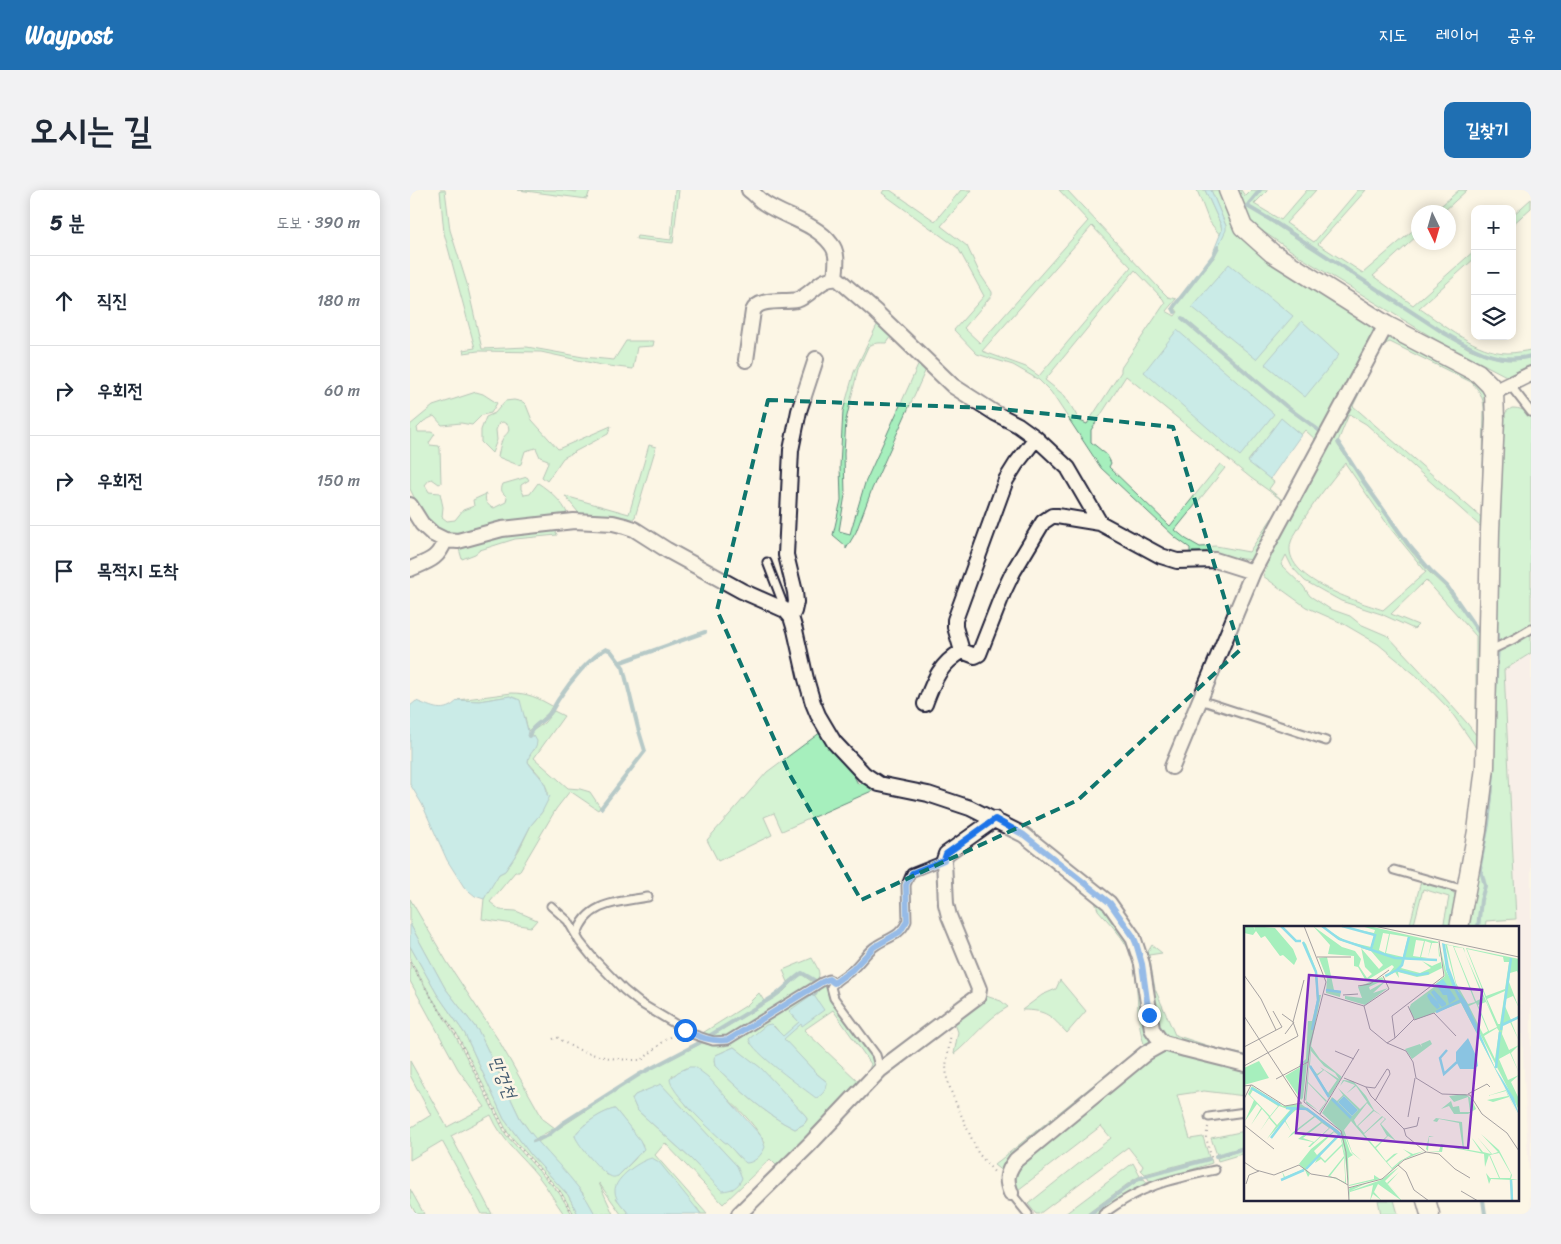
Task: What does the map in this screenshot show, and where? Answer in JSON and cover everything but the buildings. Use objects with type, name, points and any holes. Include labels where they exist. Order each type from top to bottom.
[{"type":"street","points":[[749,190],[764,202],[820,232],[832,244],[836,253],[835,278]]},
{"type":"street","points":[[1228,190],[1235,212],[1250,236],[1286,263],[1386,325],[1478,373],[1494,392],[1495,419],[1490,522],[1485,767],[1477,831],[1459,926]]},
{"type":"street","points":[[746,360],[755,306],[760,303],[789,302],[800,299],[822,282],[831,278],[838,279],[875,311],[953,386],[1036,438],[1068,468],[1100,523]]},
{"type":"street","points":[[1172,766],[1253,572],[1386,325]]},
{"type":"street","points":[[788,613],[794,611],[796,602],[786,555],[791,450],[799,411],[816,359]]},
{"type":"street","points":[[1494,392],[1531,374]]},
{"type":"street","points":[[962,651],[955,627],[955,620],[1006,480],[1036,438]]},
{"type":"street","points":[[410,505],[422,524],[433,534],[445,540],[458,541],[502,529],[574,521],[613,523],[634,529],[667,550],[742,591],[788,613],[796,630],[806,679],[816,709],[834,742],[864,774],[879,784],[928,794],[970,808],[1024,835],[1110,903],[1133,936],[1142,964],[1152,1029],[1159,1039],[1164,1043],[1244,1064]]},
{"type":"street","points":[[962,651],[975,656],[979,654],[1013,572],[1043,522],[1052,516],[1100,523],[1161,556],[1177,561],[1215,560],[1253,572]]},
{"type":"street","points":[[410,569],[434,558],[442,550],[445,540]]},
{"type":"street","points":[[925,704],[936,674],[951,658],[962,651]]},
{"type":"street","points":[[739,1214],[810,1144],[880,1070],[978,996],[979,989],[949,916],[946,904],[944,860],[946,854],[995,819]]},
{"type":"street","points":[[1011,1193],[1006,1177],[1016,1160],[1146,1053],[1164,1043]]},
{"type":"lane","points":[[1510,385],[1531,412]]},
{"type":"lane","points":[[766,562],[788,613]]},
{"type":"lane","points":[[1488,651],[1531,629]]},
{"type":"lane","points":[[1200,700],[1326,741]]},
{"type":"lane","points":[[880,1070],[876,1055],[834,998],[831,988],[834,983],[852,970],[874,947],[894,936],[904,926],[907,921],[906,885],[912,873],[944,860]]},
{"type":"lane","points":[[1394,870],[1466,890]]},
{"type":"lane","points":[[577,936],[579,926],[591,912],[618,902],[648,897]]},
{"type":"lane","points":[[550,906],[568,921],[593,958],[624,990],[640,1003],[685,1030],[705,1039],[713,1041],[728,1040],[822,982],[829,979],[834,983]]},
{"type":"lane","points":[[1210,1117],[1244,1112]]},
{"type":"lane","points":[[1104,1214],[1137,1191],[1167,1180],[1215,1170]]},
{"type":"lane","points":[[1011,1193],[1028,1214]]},
{"type":"path","points":[[410,962],[456,1034],[507,1134],[560,1192],[573,1214]]},
{"type":"path","points":[[952,1016],[946,1066],[947,1080],[978,1153],[999,1177],[1006,1177]]},
{"type":"path","points":[[553,1039],[557,1037],[573,1047],[609,1058],[639,1060],[685,1030]]},
{"type":"path","points":[[1210,1117],[1206,1137],[1215,1170]]},
{"type":"highlighted area","points":[[768,400],[991,408],[1173,427],[1240,650],[1078,800],[861,900],[790,775],[717,610]]},
{"type":"shaded area","points":[[1531,653],[1531,1214],[1518,926],[1504,670]]},
{"type":"green space","points":[[440,190],[445,190],[450,230],[467,284],[482,349],[527,347],[583,357],[614,360],[626,341],[654,341],[653,346],[637,347],[633,369],[601,365],[541,352],[478,351],[464,353],[463,350],[475,348],[444,233]]},
{"type":"green space","points":[[518,190],[563,190],[577,192],[578,190],[590,190],[587,199]]},
{"type":"green space","points":[[675,190],[679,190],[673,243],[636,239],[637,236],[671,240]]},
{"type":"green space","points":[[884,190],[890,190],[935,221],[961,190],[972,190],[941,226],[967,246],[980,274],[992,292],[992,295],[964,328],[980,343],[1088,221],[1059,190],[1067,190],[1168,297],[1176,299],[1166,311],[1175,316],[1178,312],[1175,308],[1176,305],[1215,256],[1226,226],[1211,190],[1224,190],[1239,227],[1374,326],[1359,364],[1317,441],[1305,430],[1301,435],[1281,419],[1248,461],[1274,482],[1269,489],[1286,503],[1251,478],[1126,376],[1091,430],[1091,442],[1107,455],[1111,463],[1109,467],[1170,526],[1220,464],[1225,468],[1175,530],[1200,547],[1216,546],[1249,552],[1272,518],[1275,521],[1254,560],[1190,554],[1190,548],[1176,538],[1101,468],[1051,392],[1039,380],[1013,365],[977,354],[954,330],[984,296],[958,248],[882,193]],"holes":[[[1092,226],[1131,267],[1039,376],[1026,367],[982,351]],[[1135,270],[1163,299],[1165,303],[1121,368],[1121,372],[1087,424],[1080,421],[1065,396],[1045,380]],[[1183,318],[1320,431],[1286,407]]]},
{"type":"green space","points":[[1197,190],[1205,190],[1221,225],[1220,235],[1209,221]]},
{"type":"green space","points":[[1236,190],[1241,190],[1245,196],[1251,190],[1259,190],[1246,207],[1469,349],[1507,360],[1531,357],[1531,369],[1510,378],[1435,339],[1302,258],[1255,226],[1249,221]]},
{"type":"green space","points":[[1261,190],[1268,190],[1254,204],[1281,220],[1307,190],[1316,190],[1286,223],[1314,242],[1358,190],[1366,190],[1318,244],[1363,273],[1411,232],[1411,241],[1373,276],[1413,305],[1471,254],[1471,262],[1419,308],[1450,330],[1473,343],[1496,352],[1508,353],[1531,350],[1531,356],[1507,358],[1496,356],[1465,344],[1275,221],[1248,206]]},
{"type":"green space","points":[[1459,190],[1467,190],[1451,205],[1442,205]]},
{"type":"green space","points":[[1531,199],[1531,208],[1516,221],[1516,212]]},
{"type":"green space","points":[[879,321],[893,334],[887,343],[879,343],[868,347],[858,369],[846,420],[844,454],[845,495],[839,531],[850,534],[865,483],[920,361],[927,367],[872,489],[856,532],[846,549],[846,546],[833,535],[841,500],[840,466],[843,411],[854,372]]},
{"type":"green space","points":[[1387,337],[1399,338],[1474,377],[1487,395],[1480,756],[1449,709],[1418,677],[1378,644],[1342,623],[1306,607],[1263,576],[1279,538],[1384,339]],"holes":[[[1390,342],[1471,382],[1480,394],[1484,408],[1482,518],[1353,406],[1385,344]],[[1349,414],[1366,424],[1481,527],[1479,633],[1445,587],[1429,572],[1407,546],[1337,444]],[[1345,463],[1390,528],[1426,572],[1383,610],[1340,595],[1309,578],[1297,567],[1291,555],[1291,542],[1314,503]],[[1286,555],[1292,567],[1305,581],[1341,601],[1381,614],[1414,629],[1418,625],[1391,614],[1426,580],[1476,636],[1476,735],[1388,636],[1360,624],[1350,616],[1330,609],[1310,596],[1303,586],[1281,565]]]},
{"type":"green space","points":[[476,392],[497,403],[491,413],[482,415],[472,425],[461,423],[442,425],[434,416],[424,421],[417,428],[418,432],[431,432],[435,434],[429,443],[430,445],[439,446],[440,449],[441,483],[439,484],[432,479],[425,485],[429,492],[440,493],[443,507],[442,517],[447,521],[455,520],[463,510],[474,506],[473,500],[486,494],[485,499],[487,503],[494,508],[506,502],[507,497],[502,490],[503,484],[527,477],[529,480],[521,485],[524,495],[530,494],[538,483],[556,497],[568,515],[463,536],[443,533],[433,527],[423,515],[410,489],[410,425],[433,406]]},
{"type":"green space","points":[[505,401],[523,402],[526,405],[532,420],[558,449],[611,426],[608,434],[563,458],[547,481],[542,477],[548,460],[540,457],[536,448],[525,451],[521,464],[518,465],[498,457],[502,440],[509,430],[508,425],[503,422],[499,423],[496,430],[497,440],[492,453],[481,442],[481,430],[486,417],[495,413]]},
{"type":"green space","points":[[1512,408],[1523,410],[1531,417],[1531,626],[1495,644],[1502,418]]},
{"type":"green space","points":[[649,445],[656,447],[635,517],[629,522],[582,517],[565,496],[629,514]]},
{"type":"green space","points":[[555,527],[557,535],[515,539],[480,550],[462,559],[459,549],[479,539]]},
{"type":"green space","points":[[1531,634],[1531,653],[1504,670],[1516,919],[1486,921],[1485,926],[1479,926],[1481,900],[1485,886],[1481,866],[1493,792],[1498,652]]},
{"type":"green space","points":[[1497,652],[1491,792],[1488,824],[1480,865],[1484,887],[1480,900],[1477,926],[1466,926],[1495,653]]},
{"type":"green space","points":[[512,693],[533,696],[552,706],[548,713],[528,731],[525,717],[510,696],[479,701],[458,700]]},
{"type":"green space","points":[[554,711],[564,716],[534,758],[568,788],[590,792],[600,807],[598,810],[570,791],[556,809],[519,872],[515,872],[490,902],[500,910],[516,911],[537,920],[531,927],[482,919],[484,899],[487,892],[499,874],[505,871],[519,850],[531,825],[542,812],[547,789],[541,777],[528,762],[529,754],[535,749],[534,736],[531,735],[531,732],[544,723]]},
{"type":"green space","points":[[821,732],[856,772],[853,774],[858,784],[866,781],[874,790],[782,831],[774,813],[764,817],[772,835],[718,861],[707,840],[767,772]]},
{"type":"green space","points":[[1421,881],[1453,892],[1456,896],[1452,926],[1443,926],[1449,897],[1423,889],[1414,926],[1410,926]]},
{"type":"green space","points":[[1086,893],[1107,907],[1133,948],[1148,1035],[1153,1042],[1003,1172],[994,1165],[1144,1044],[1139,1021],[1135,975],[1130,953],[1120,936]]},
{"type":"green space","points":[[410,899],[447,962],[499,1041],[543,1119],[555,1128],[535,1139],[520,1118],[479,1032],[445,988],[410,924]]},
{"type":"green space","points":[[1152,945],[1162,953],[1149,955],[1155,989],[1175,1035],[1218,1049],[1244,1055],[1244,1060],[1167,1037],[1157,1024],[1145,956]]},
{"type":"green space","points":[[410,946],[437,994],[465,1034],[504,1119],[531,1155],[568,1195],[578,1214],[574,1214],[561,1192],[508,1133],[457,1034],[434,1001],[410,960]]},
{"type":"green space","points":[[812,958],[819,973],[816,981],[802,972],[788,982],[783,970]]},
{"type":"green space","points":[[410,963],[455,1035],[506,1135],[559,1193],[572,1214],[564,1214],[532,1168],[506,1140],[491,1115],[451,1136],[492,1214],[482,1214],[442,1141],[410,1160],[410,1128],[431,1115],[410,1075],[410,1061],[447,1127],[485,1107],[458,1069],[410,981]]},
{"type":"green space","points":[[801,974],[814,983],[728,1036],[710,1037],[774,998]]},
{"type":"green space","points":[[1060,980],[1086,1011],[1067,1033],[1048,1015],[1037,1011],[1022,1010],[1042,995],[1056,989]]},
{"type":"green space","points":[[824,984],[832,1001],[871,1052],[875,1068],[779,1168],[770,1159],[723,1204],[665,1143],[655,1155],[707,1214],[701,1214],[697,1208],[616,1198],[629,1214],[621,1214],[599,1183],[613,1214],[595,1214],[582,1192],[538,1142],[640,1075],[702,1043],[715,1046],[729,1044]],"holes":[[[833,1010],[871,1064],[867,1075],[859,1082],[804,1030]],[[789,1011],[803,1025],[801,1024],[783,1039],[827,1082],[750,1043],[774,1026],[783,1037],[799,1022]],[[734,1047],[760,1068],[806,1116],[807,1120],[795,1129],[784,1123],[752,1100],[715,1066],[716,1055]],[[689,1067],[741,1111],[765,1143],[740,1158],[728,1144],[687,1106],[672,1076]],[[661,1085],[734,1163],[733,1189],[722,1190],[637,1110],[632,1099],[635,1095]],[[615,1109],[643,1145],[635,1159],[618,1176],[607,1175],[587,1154],[575,1136],[592,1119]]]},
{"type":"green space","points":[[759,993],[764,1001],[707,1037],[701,1034],[747,1005]]},
{"type":"green space","points":[[986,996],[1001,1001],[1008,1007],[986,1023],[954,1054],[958,1032],[954,1021]]},
{"type":"green space","points":[[1173,1050],[1244,1068],[1244,1096],[1204,1091],[1177,1095],[1190,1139],[1203,1137],[1209,1157],[1145,1174],[1141,1170],[1143,1166],[1128,1147],[1039,1214],[1036,1214],[1028,1204],[1111,1138],[1101,1126],[1018,1190],[1018,1172],[1023,1162],[1148,1058],[1158,1053]]},
{"type":"green space","points":[[1244,1131],[1244,1146],[1217,1155],[1211,1138]]},
{"type":"green space","points":[[1244,1149],[1244,1153],[1218,1161],[1217,1158]]},
{"type":"green space","points":[[1211,1159],[1212,1163],[1151,1183],[1147,1177]]},
{"type":"green space","points":[[1133,1163],[1140,1176],[1087,1214],[1065,1214]]},
{"type":"green space","points":[[1144,1179],[1148,1184],[1134,1189],[1100,1214],[1091,1214],[1136,1182]]},
{"type":"green space","points":[[410,1189],[424,1214],[416,1214],[410,1203]]},
{"type":"green space","points":[[1378,1202],[1395,1202],[1398,1214],[1381,1214]]},
{"type":"water","points":[[1205,190],[1211,190],[1226,226],[1216,251],[1214,250],[1222,230]]},
{"type":"water","points":[[1229,264],[1293,316],[1256,359],[1192,307]]},
{"type":"water","points":[[1302,321],[1339,355],[1305,397],[1265,364]]},
{"type":"water","points":[[1177,330],[1274,414],[1240,456],[1144,372]]},
{"type":"water","points":[[1281,418],[1301,435],[1270,479],[1248,462]]},
{"type":"water","points":[[510,696],[520,700],[528,731],[527,736],[534,736],[537,741],[528,762],[543,781],[547,795],[550,796],[542,812],[531,825],[515,856],[505,871],[499,874],[484,899],[475,896],[464,887],[447,860],[422,804],[410,784],[410,706],[416,701],[433,707],[443,708],[453,705],[458,700],[479,701]]},
{"type":"water","points":[[410,924],[445,988],[479,1032],[520,1118],[538,1142],[579,1188],[595,1214],[578,1214],[568,1195],[531,1155],[504,1119],[465,1034],[437,994],[410,946]]},
{"type":"water","points":[[813,994],[824,1010],[802,1026],[801,1024],[784,1039],[827,1082],[827,1087],[816,1098],[768,1061],[752,1045],[749,1039],[766,1025],[771,1024],[783,1036],[799,1022],[789,1011]]},
{"type":"water","points":[[734,1047],[761,1068],[806,1116],[807,1119],[804,1124],[795,1129],[773,1116],[752,1100],[715,1066],[714,1058],[716,1055]]},
{"type":"water","points":[[689,1067],[695,1067],[708,1077],[761,1136],[765,1147],[760,1156],[755,1160],[746,1163],[700,1119],[676,1092],[670,1079],[678,1072]]},
{"type":"water","points":[[661,1084],[737,1166],[742,1178],[737,1186],[722,1191],[690,1158],[637,1110],[632,1099],[635,1095]]},
{"type":"water","points":[[615,1109],[640,1140],[644,1149],[618,1176],[613,1177],[606,1174],[596,1164],[575,1136],[577,1132],[593,1119]]},
{"type":"water","points":[[652,1158],[659,1162],[701,1214],[629,1214],[616,1197],[616,1186],[623,1175],[629,1170],[641,1162]]},
{"type":"waterway","points":[[1260,190],[1247,206],[1444,333],[1475,350],[1496,357],[1519,358],[1531,356]]},
{"type":"waterway","points":[[1175,312],[1173,308],[1218,247]]},
{"type":"waterway","points":[[1182,318],[1287,407],[1320,431]]},
{"type":"waterway","points":[[1338,442],[1408,544],[1431,571],[1447,586],[1478,631]]},
{"type":"waterway","points":[[621,662],[705,632]]},
{"type":"waterway","points":[[1497,634],[1497,640]]},
{"type":"waterway","points":[[1495,688],[1498,647]]},
{"type":"waterway","points":[[529,736],[532,730],[550,713],[569,684],[581,670],[606,649],[611,651],[623,667],[645,751],[601,808]]},
{"type":"waterway","points":[[1478,926],[1481,900],[1485,886],[1480,866],[1488,824],[1493,775]]},
{"type":"waterway","points":[[709,1036],[773,997],[802,973],[814,980]]},
{"type":"waterway","points":[[814,995],[819,987]]},
{"type":"waterway","points":[[534,1141],[547,1136],[563,1123],[640,1074],[699,1043]]},
{"type":"waterway","points":[[1216,1156],[1244,1148]]},
{"type":"waterway","points":[[1146,1176],[1209,1159]]},
{"type":"waterway","points":[[1090,1214],[1143,1177]]},
{"type":"waterway","points":[[1483,1202],[1485,1214]]},
{"type":"route","points":[[685,1030],[713,1041],[728,1040],[734,1038],[801,993],[829,979],[834,983],[852,970],[874,947],[900,932],[907,921],[906,885],[909,876],[920,868],[944,860],[946,854],[985,828],[995,819],[1024,835],[1110,903],[1136,943],[1142,964],[1149,1015]]},
{"type":"water label","name":"만겅천","points":[[503,1077]]}]
